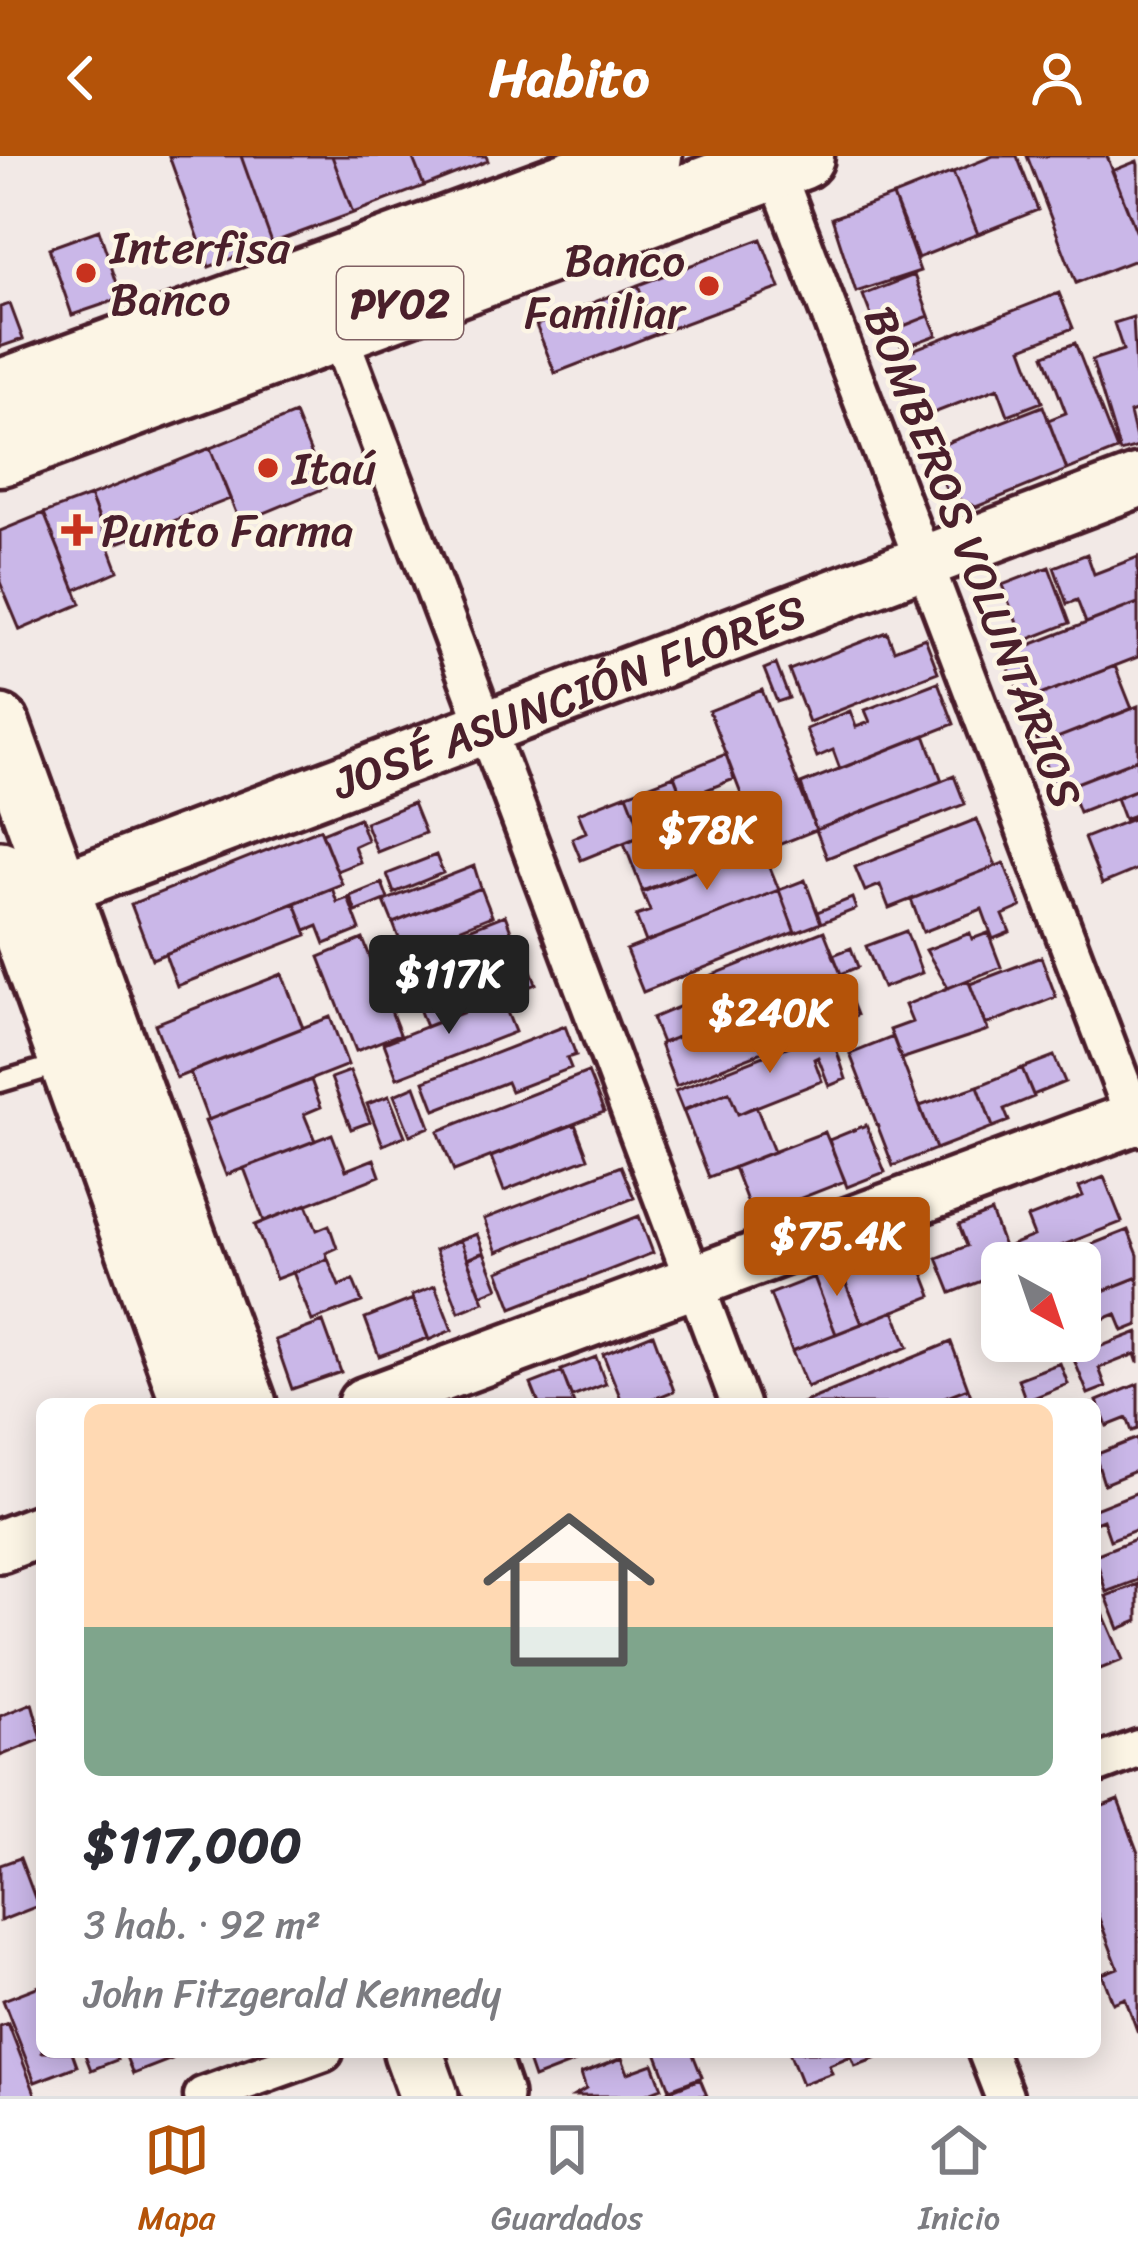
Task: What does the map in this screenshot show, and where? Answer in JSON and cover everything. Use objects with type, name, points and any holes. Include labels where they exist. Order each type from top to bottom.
[{"type":"highway","name":"PY02","points":[[0,452],[648,156]]},
{"type":"highway","name":"PY02","points":[[0,394],[327,303],[781,159]]},
{"type":"main road","points":[[0,724],[19,913],[189,1398]]},
{"type":"main road","points":[[19,913],[244,1398]]},
{"type":"main road","points":[[415,2058],[429,2096]]},
{"type":"main road","points":[[480,2058],[493,2096]]},
{"type":"street","name":"BOMBEROS VOLUNTARIOS","points":[[781,159],[924,562],[1137,1120]]},
{"type":"street","points":[[327,303],[490,725],[738,1398]]},
{"type":"street","name":"JOSÉ ASUNCIÓN FLORES","points":[[19,913],[490,725],[1138,481]]},
{"type":"street","points":[[380,1398],[1137,1120]]},
{"type":"street","points":[[0,1546],[36,1532]]},
{"type":"street","points":[[1101,1763],[1138,1749]]},
{"type":"street","points":[[202,2096],[307,2058]]},
{"type":"street","points":[[989,2058],[1004,2096]]},
{"type":"lane","points":[[0,1082],[69,1062]]},
{"type":"building","points":[[169,156],[241,156],[272,243],[209,267]]},
{"type":"building","points":[[241,156],[332,156],[353,213],[272,243]]},
{"type":"building","points":[[332,156],[412,156],[424,186],[353,213]]},
{"type":"building","points":[[412,156],[486,156],[488,161],[424,186]]},
{"type":"building","points":[[993,156],[1017,156],[1038,210],[978,234],[953,172]]},
{"type":"building","points":[[1027,156],[1107,156],[1138,236],[1138,259],[1076,283]]},
{"type":"building","points":[[1137,161],[1138,165],[1138,236],[1112,171]]},
{"type":"building","points":[[953,172],[978,234],[918,258],[893,196]]},
{"type":"building","points":[[893,196],[920,271],[856,292],[832,218]]},
{"type":"building","name":"Interfisa Banco","points":[[99,230],[122,298],[72,315],[49,248]]},
{"type":"building","name":"Banco Familiar","points":[[761,239],[780,288],[656,334],[638,285]]},
{"type":"building","points":[[914,275],[929,316],[879,336],[863,295]]},
{"type":"building","points":[[638,285],[656,334],[555,373],[536,325]]},
{"type":"building","points":[[1059,293],[1073,328],[1022,348],[1042,402],[1008,415],[998,388],[926,416],[902,354]]},
{"type":"building","points":[[10,304],[23,339],[0,347],[0,307]]},
{"type":"building","points":[[929,316],[937,335],[902,348],[895,329]]},
{"type":"building","points":[[1133,317],[1138,410],[1130,413],[1138,447],[1120,452],[1092,360],[1123,350],[1114,323]]},
{"type":"building","points":[[1075,343],[1117,450],[1067,470],[1048,420],[1066,413],[1044,355]]},
{"type":"building","points":[[1043,406],[1067,470],[976,507],[948,494],[931,449]]},
{"type":"building","name":"Itaú","points":[[295,414],[325,488],[240,523],[210,448]]},
{"type":"building","points":[[210,448],[230,499],[110,546],[90,496]]},
{"type":"building","name":"Punto Farma","points":[[90,496],[118,571],[75,590],[44,513]]},
{"type":"building","points":[[44,513],[81,604],[20,630],[0,582],[0,531]]},
{"type":"building","points":[[1087,554],[1094,574],[1138,557],[1138,603],[1086,623],[1077,600],[1067,604],[1054,567]]},
{"type":"building","points":[[1049,567],[1070,623],[1024,641],[1002,585]]},
{"type":"building","points":[[1138,603],[1138,657],[1022,702],[1004,655]]},
{"type":"building","points":[[887,632],[894,650],[925,638],[938,672],[809,722],[789,670]]},
{"type":"building","points":[[776,664],[789,698],[777,702],[764,669]]},
{"type":"building","points":[[1115,666],[1132,709],[1039,745],[1022,702]]},
{"type":"building","points":[[938,682],[954,724],[840,769],[833,750],[817,757],[806,729],[850,711],[856,727],[870,722],[865,710]]},
{"type":"building","points":[[762,690],[816,830],[763,851],[709,711]]},
{"type":"building","points":[[1138,706],[1138,759],[1056,791],[1039,745]]},
{"type":"building","points":[[925,735],[942,781],[816,830],[801,784]]},
{"type":"building","points":[[726,754],[734,779],[703,791],[710,809],[690,817],[674,775]]},
{"type":"building","points":[[1138,759],[1138,789],[1079,812],[1069,786]]},
{"type":"building","points":[[674,776],[690,817],[643,835],[627,794]]},
{"type":"building","points":[[954,776],[965,804],[827,858],[816,830]]},
{"type":"building","points":[[1138,789],[1138,814],[1124,819],[1116,798]]},
{"type":"building","points":[[627,794],[643,835],[581,860],[572,838],[586,832],[578,813]]},
{"type":"building","points":[[413,803],[425,833],[377,852],[365,822]]},
{"type":"building","points":[[702,812],[712,839],[752,824],[761,845],[643,892],[624,843]]},
{"type":"building","points":[[359,818],[367,840],[354,846],[360,862],[337,871],[322,833]]},
{"type":"building","points":[[1135,818],[1138,869],[1102,884],[1084,838]]},
{"type":"building","points":[[977,819],[996,866],[889,908],[880,885],[865,891],[855,867]]},
{"type":"building","points":[[320,829],[342,884],[152,959],[131,904]]},
{"type":"building","points":[[761,845],[779,890],[646,942],[636,916],[650,911],[642,891]]},
{"type":"building","points":[[436,855],[443,873],[394,893],[387,874]]},
{"type":"building","points":[[1004,863],[1021,907],[1003,915],[1010,932],[993,939],[982,909],[923,932],[911,899]]},
{"type":"building","points":[[474,866],[481,888],[393,923],[384,901]]},
{"type":"building","points":[[805,880],[821,923],[795,933],[779,890]]},
{"type":"building","points":[[382,883],[388,899],[356,912],[350,896]]},
{"type":"building","points":[[332,888],[337,902],[348,898],[360,930],[325,944],[318,926],[306,931],[295,903]]},
{"type":"building","points":[[481,888],[492,916],[404,951],[393,923]]},
{"type":"building","points":[[779,890],[795,932],[643,992],[626,950]]},
{"type":"building","points":[[852,898],[856,909],[821,923],[817,912]]},
{"type":"building","points":[[295,903],[307,935],[177,986],[165,954]]},
{"type":"building","points":[[505,915],[518,949],[403,993],[390,960]]},
{"type":"building","points":[[824,931],[841,974],[662,1043],[652,1018],[703,997],[697,981]]},
{"type":"building","points":[[906,931],[922,973],[883,988],[866,946]]},
{"type":"building","points":[[970,933],[972,939],[988,933],[1001,967],[948,988],[926,950]]},
{"type":"building","points":[[363,939],[400,1034],[356,1051],[319,957]]},
{"type":"building","points":[[851,948],[858,967],[841,974],[833,955]]},
{"type":"building","points":[[499,956],[504,968],[527,959],[536,984],[426,1027],[412,990]]},
{"type":"building","points":[[1041,957],[1056,997],[985,1025],[970,984]]},
{"type":"building","points":[[282,974],[303,1028],[176,1078],[155,1024]]},
{"type":"building","points":[[841,974],[857,1015],[676,1086],[660,1044]]},
{"type":"building","points":[[968,980],[988,1030],[901,1059],[890,1030],[912,1022],[905,1005]]},
{"type":"building","points":[[501,997],[515,1032],[397,1078],[384,1043]]},
{"type":"building","points":[[330,1017],[348,1065],[208,1120],[190,1072]]},
{"type":"building","points":[[565,1026],[576,1055],[567,1058],[571,1068],[511,1091],[507,1082],[435,1110],[424,1081]]},
{"type":"building","points":[[830,1030],[846,1079],[829,1086],[818,1057],[814,1059],[822,1081],[738,1114],[729,1092],[683,1111],[675,1091]]},
{"type":"building","points":[[893,1037],[936,1149],[893,1166],[850,1054]]},
{"type":"building","points":[[1054,1056],[1065,1082],[1033,1095],[1022,1068]]},
{"type":"building","points":[[1022,1068],[1034,1097],[1004,1109],[1009,1121],[993,1127],[978,1086]]},
{"type":"building","points":[[350,1071],[370,1122],[351,1129],[331,1078]]},
{"type":"building","points":[[588,1072],[604,1112],[454,1171],[438,1131]]},
{"type":"building","points":[[311,1080],[321,1107],[304,1114],[315,1141],[226,1175],[205,1121]]},
{"type":"building","points":[[415,1086],[430,1127],[410,1135],[394,1095]]},
{"type":"building","points":[[978,1086],[993,1127],[936,1149],[920,1106]]},
{"type":"building","points":[[729,1092],[738,1114],[756,1106],[774,1152],[709,1177],[683,1110]]},
{"type":"building","points":[[389,1096],[405,1136],[383,1145],[367,1104]]},
{"type":"building","points":[[575,1124],[588,1158],[504,1191],[491,1157]]},
{"type":"building","points":[[866,1125],[885,1172],[847,1187],[829,1140]]},
{"type":"building","points":[[825,1132],[845,1181],[753,1217],[734,1167]]},
{"type":"building","points":[[332,1134],[346,1170],[374,1159],[380,1176],[264,1221],[244,1168]]},
{"type":"building","points":[[621,1166],[634,1198],[497,1252],[484,1219]]},
{"type":"building","points":[[1104,1177],[1122,1222],[1071,1242],[1019,1242],[1034,1236],[1027,1218],[1083,1196],[1079,1187]]},
{"type":"building","points":[[307,1204],[317,1230],[329,1225],[337,1248],[326,1253],[328,1259],[276,1279],[255,1225]]},
{"type":"building","points":[[991,1212],[1002,1242],[981,1242],[981,1281],[951,1293],[937,1258],[967,1246],[959,1225]]},
{"type":"building","points":[[639,1216],[653,1253],[512,1308],[498,1271]]},
{"type":"building","points":[[1128,1230],[1138,1255],[1138,1277],[1101,1292],[1098,1242]]},
{"type":"building","points":[[477,1234],[484,1252],[467,1259],[460,1240]]},
{"type":"building","points":[[460,1240],[484,1302],[459,1312],[435,1250]]},
{"type":"building","points":[[911,1242],[932,1296],[862,1324],[840,1270]]},
{"type":"building","points":[[484,1252],[498,1288],[481,1295],[467,1259]]},
{"type":"building","points":[[328,1259],[339,1286],[353,1280],[362,1302],[312,1321],[293,1272]]},
{"type":"building","points":[[838,1263],[862,1324],[836,1334],[813,1274]]},
{"type":"building","points":[[814,1277],[836,1334],[792,1351],[770,1294]]},
{"type":"building","points":[[1138,1277],[1138,1325],[1123,1331],[1116,1314],[1101,1320],[1101,1292]]},
{"type":"building","points":[[435,1286],[452,1330],[429,1340],[412,1295]]},
{"type":"building","points":[[413,1299],[428,1338],[379,1356],[365,1318]]},
{"type":"building","points":[[894,1311],[908,1347],[807,1387],[792,1351]]},
{"type":"building","points":[[323,1322],[341,1372],[292,1389],[275,1340]]},
{"type":"building","points":[[1138,1332],[1138,1363],[1135,1354],[1099,1368],[1106,1387],[1088,1394],[1075,1362],[1101,1362],[1101,1346]]},
{"type":"building","points":[[653,1334],[674,1391],[656,1398],[621,1398],[603,1354]]},
{"type":"building","points":[[951,1342],[968,1388],[942,1398],[815,1398]]},
{"type":"building","points":[[596,1357],[606,1384],[572,1397],[561,1370]]},
{"type":"building","points":[[1060,1363],[1068,1384],[1025,1398],[1018,1379]]},
{"type":"building","points":[[562,1372],[572,1398],[537,1398],[531,1384]]},
{"type":"building","points":[[1138,1384],[1138,1429],[1132,1431],[1127,1418],[1107,1426],[1101,1399]]},
{"type":"building","points":[[968,1388],[972,1398],[942,1398]]},
{"type":"building","points":[[1138,1438],[1138,1470],[1104,1484],[1101,1453]]},
{"type":"building","points":[[1138,1492],[1138,1529],[1110,1540],[1101,1521],[1101,1507]]},
{"type":"building","points":[[1138,1538],[1138,1580],[1106,1592],[1101,1553]]},
{"type":"building","points":[[1138,1584],[1138,1621],[1119,1629],[1106,1596]]},
{"type":"building","points":[[1101,1609],[1123,1660],[1101,1669]]},
{"type":"building","points":[[32,1703],[36,1741],[0,1756],[0,1716]]},
{"type":"building","points":[[1118,1800],[1138,1853],[1138,2033],[1125,1998],[1113,2003],[1102,1974],[1118,1968],[1101,1924],[1101,1807]]},
{"type":"building","points":[[20,1858],[36,1907],[0,1921],[0,1865]]},
{"type":"building","points":[[36,1987],[36,2058],[74,2058],[77,2066],[35,2082],[3,2000]]},
{"type":"building","points":[[8,2023],[36,2096],[0,2096],[0,2026]]},
{"type":"building","points":[[86,2058],[116,2058],[117,2060],[91,2070]]},
{"type":"building","points":[[126,2058],[172,2059],[133,2074]]},
{"type":"building","points":[[527,2058],[586,2058],[534,2078]]},
{"type":"building","points":[[622,2058],[628,2073],[653,2064],[662,2088],[642,2096],[574,2096],[586,2089],[581,2074]]},
{"type":"building","points":[[658,2058],[694,2058],[702,2077],[670,2089]]},
{"type":"building","points":[[791,2058],[846,2058],[829,2065],[832,2073],[802,2084]]},
{"type":"building","points":[[852,2058],[877,2058],[855,2066]]},
{"type":"building","points":[[700,2079],[707,2096],[656,2096]]},
{"type":"place","name":"Interfisa Banco","points":[[86,273]]},
{"type":"place","name":"Banco Familiar","points":[[709,286]]},
{"type":"place","name":"Itaú","points":[[268,468]]},
{"type":"place","name":"Punto Farma","points":[[77,530]]}]
